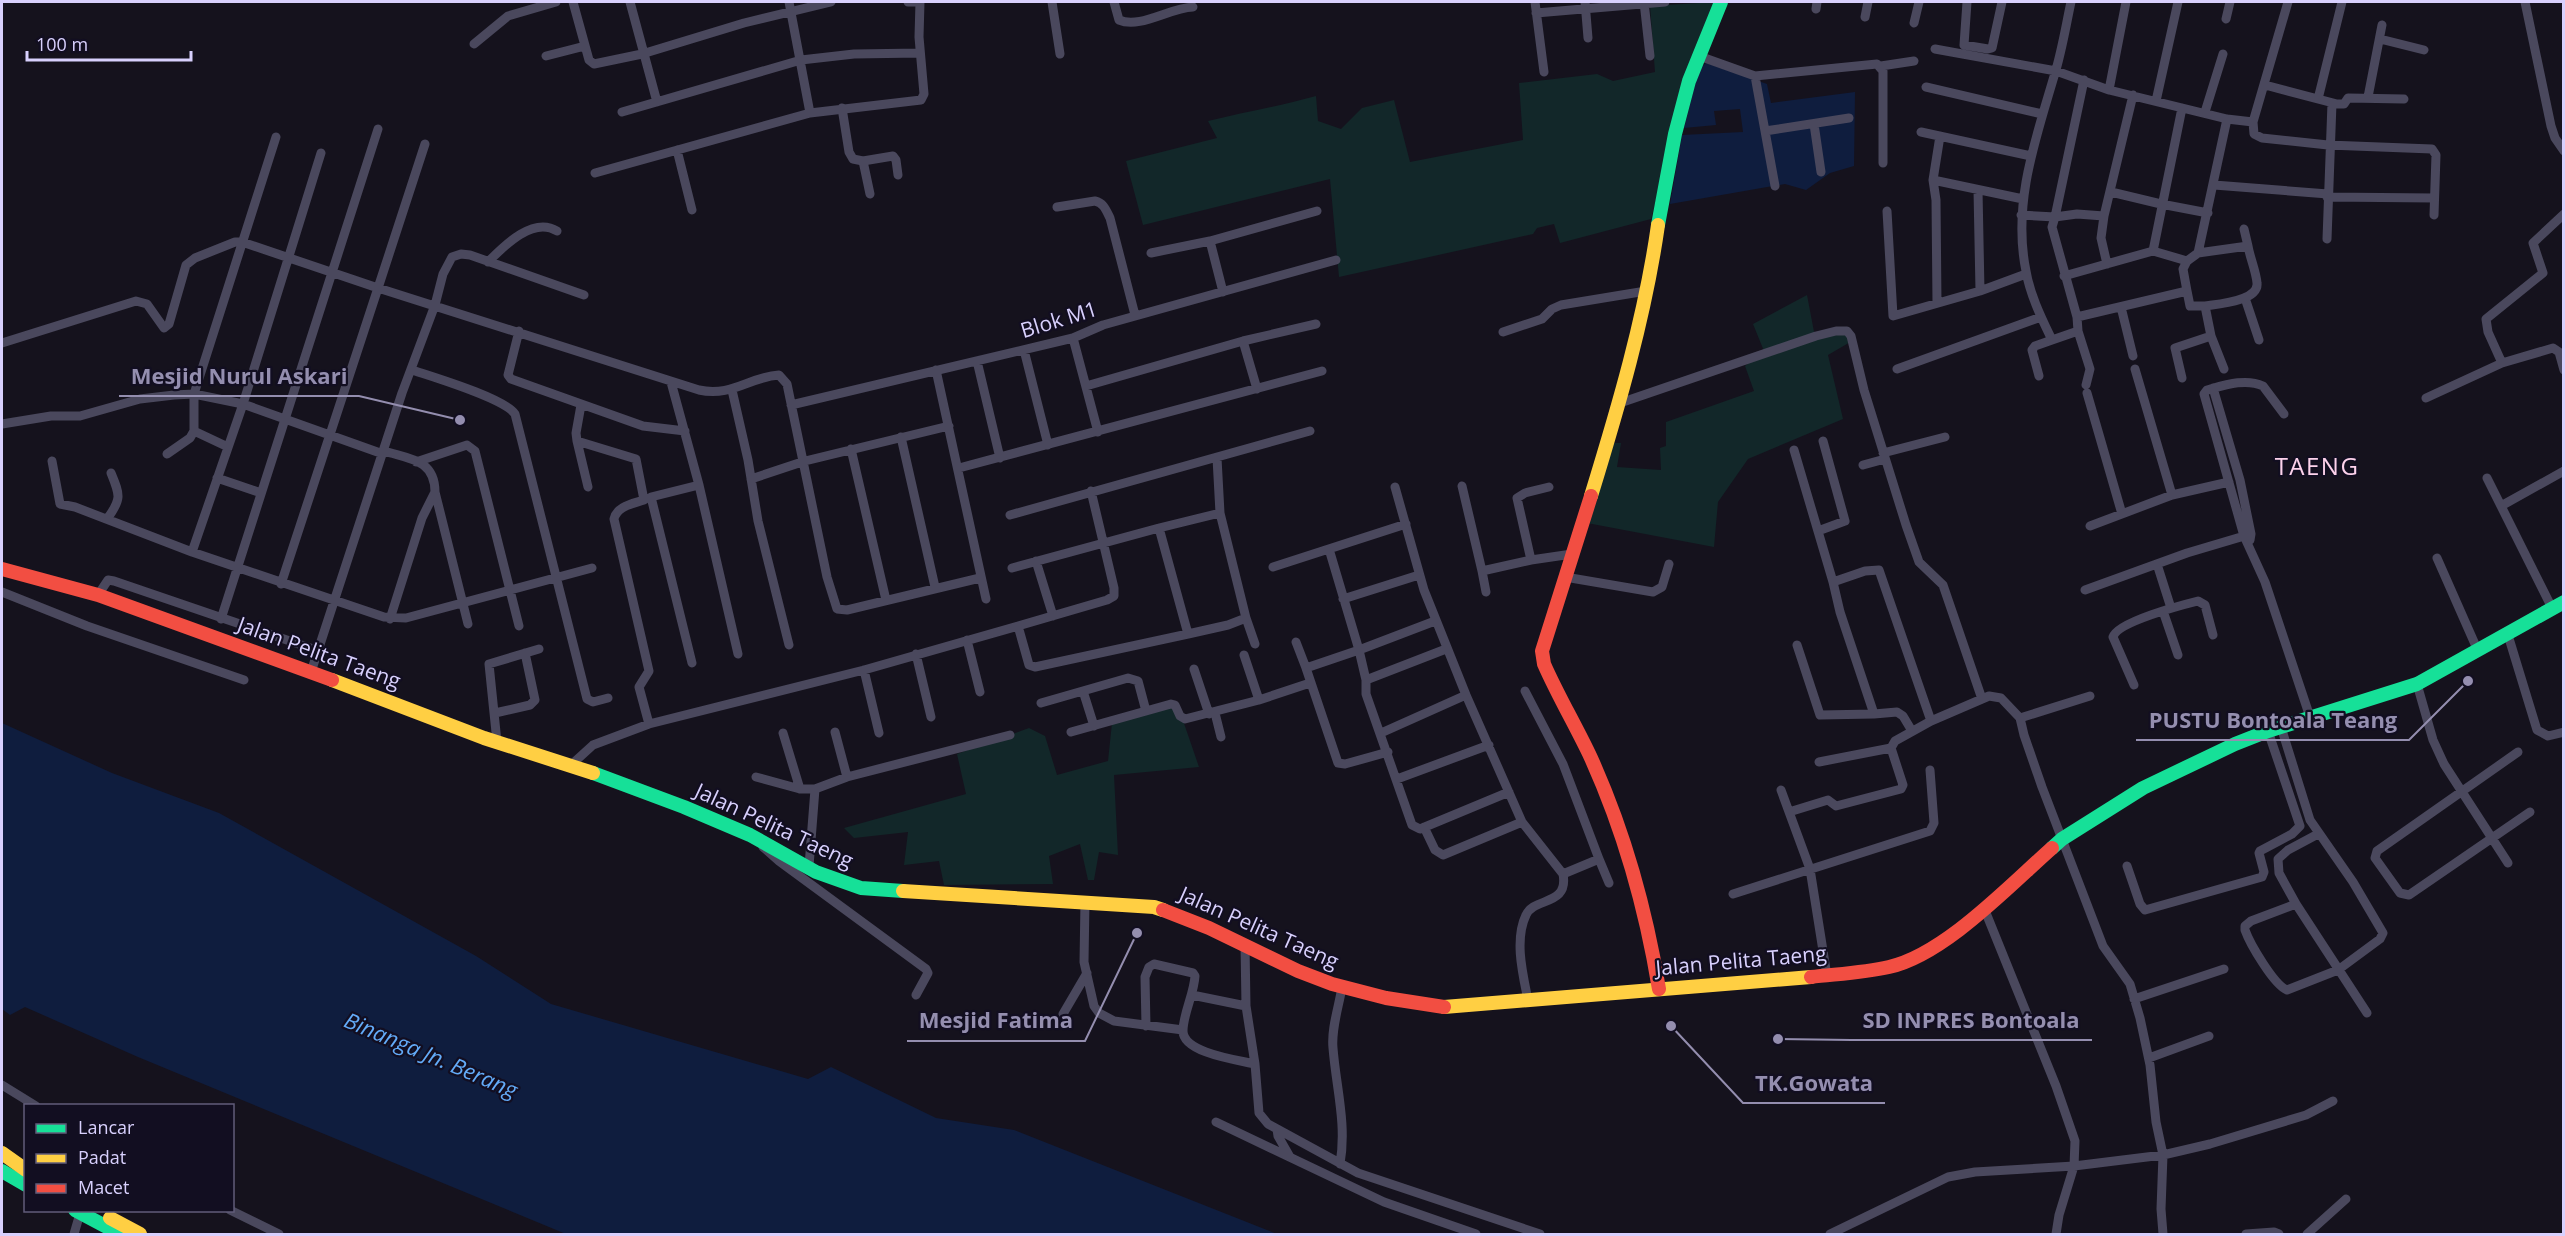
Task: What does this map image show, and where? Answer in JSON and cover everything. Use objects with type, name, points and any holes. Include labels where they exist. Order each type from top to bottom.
[{"type":"main road","points":[[1659,989],[1654,950],[1619,828],[1592,762],[1544,664],[1542,651],[1620,403],[1646,291],[1675,134],[1689,81],[1720,2]]},
{"type":"main road","name":"Jalan Pelita Taeng","points":[[2,569],[98,595],[497,742],[571,765],[684,807],[750,835],[809,866],[816,872],[861,888],[1154,907],[1182,915],[1298,971],[1342,987],[1400,1001],[1441,1007],[1827,976],[1890,967],[1908,960],[1951,936],[2062,839],[2143,788],[2235,744],[2310,717],[2417,684],[2558,605]]},
{"type":"main road","points":[[2,1153],[24,1169]]},
{"type":"main road","points":[[2,1172],[24,1184]]},
{"type":"main road","points":[[81,1212],[120,1234]]},
{"type":"main road","points":[[100,1212],[140,1234]]},
{"type":"street","points":[[474,44],[508,15],[556,2]]},
{"type":"street","points":[[573,2],[588,60],[594,64],[642,54],[790,6],[831,2]]},
{"type":"street","points":[[630,2],[642,54],[657,102]]},
{"type":"street","points":[[595,173],[810,113],[921,100],[924,94],[918,20],[920,2],[908,2]]},
{"type":"street","points":[[1052,2],[1060,54]]},
{"type":"street","points":[[1114,2],[1119,20],[1126,23],[1156,18],[1180,8],[1193,7]]},
{"type":"street","points":[[1535,2],[1544,72]]},
{"type":"street","points":[[1536,13],[1586,5],[1665,2]]},
{"type":"street","points":[[1865,17],[1868,2]]},
{"type":"street","points":[[1914,23],[1919,2]]},
{"type":"street","points":[[1967,2],[1964,45],[1988,49],[1992,48],[2002,2]]},
{"type":"street","points":[[2052,340],[2041,317],[2026,274],[2022,250],[2021,215],[2031,156],[2056,71],[2071,2]]},
{"type":"street","points":[[2109,90],[2126,2]]},
{"type":"street","points":[[2156,101],[2178,2]]},
{"type":"street","points":[[2226,19],[2230,2]]},
{"type":"street","points":[[2288,2],[2252,131],[2257,136],[2328,145],[2432,149],[2436,155],[2434,215]]},
{"type":"street","points":[[2318,99],[2342,2]]},
{"type":"street","points":[[2525,2],[2551,126],[2564,152]]},
{"type":"street","points":[[1644,3],[1650,56]]},
{"type":"street","points":[[1586,5],[1588,38]]},
{"type":"street","points":[[790,6],[810,113]]},
{"type":"street","points":[[2368,97],[2382,25]]},
{"type":"street","points":[[2380,39],[2424,50]]},
{"type":"street","points":[[546,56],[585,46]]},
{"type":"street","points":[[1935,49],[2056,71],[2109,90],[2227,119],[2253,122]]},
{"type":"street","points":[[622,112],[801,60],[854,54],[920,53]]},
{"type":"street","points":[[2205,112],[2223,54]]},
{"type":"street","points":[[1699,56],[1755,76],[1859,64],[1881,66],[1914,61]]},
{"type":"street","points":[[1881,66],[1883,71],[1883,163]]},
{"type":"street","points":[[1755,76],[1775,186]]},
{"type":"street","points":[[2084,80],[2052,231],[2090,369],[2086,389],[2122,514]]},
{"type":"street","points":[[2265,85],[2332,103],[2342,104],[2348,98],[2404,99]]},
{"type":"street","points":[[1926,87],[2042,114]]},
{"type":"street","points":[[2107,264],[2101,238],[2103,216],[2111,192],[2133,95]]},
{"type":"street","points":[[2327,239],[2328,145],[2332,103]]},
{"type":"street","points":[[842,108],[849,152],[853,159],[863,161],[893,156],[896,160],[898,175]]},
{"type":"street","points":[[2153,251],[2182,108]]},
{"type":"street","points":[[1765,131],[1849,118]]},
{"type":"street","points":[[2198,253],[2227,119]]},
{"type":"street","points":[[1814,123],[1821,172]]},
{"type":"street","points":[[221,619],[378,129]]},
{"type":"street","points":[[1921,132],[2031,156]]},
{"type":"street","points":[[1937,303],[1936,200],[1933,180],[1940,136]]},
{"type":"street","points":[[167,454],[190,438],[194,431],[194,394],[276,137]]},
{"type":"street","points":[[281,584],[425,144]]},
{"type":"street","points":[[677,150],[692,210]]},
{"type":"street","points":[[192,552],[243,404],[321,153]]},
{"type":"street","points":[[863,161],[870,194]]},
{"type":"street","points":[[1933,180],[2023,199]]},
{"type":"street","points":[[2214,185],[2328,195],[2434,198]]},
{"type":"street","points":[[1978,190],[1980,291]]},
{"type":"street","points":[[2111,192],[2208,213]]},
{"type":"street","points":[[1057,207],[1095,201],[1104,207],[1110,218],[1134,315]]},
{"type":"street","points":[[1887,211],[1893,316],[1980,291],[2026,274]]},
{"type":"street","points":[[1151,253],[1210,241],[1317,212]]},
{"type":"street","points":[[2502,363],[2488,332],[2486,319],[2542,273],[2533,243],[2564,214]]},
{"type":"street","points":[[2021,215],[2103,216]]},
{"type":"street","points":[[488,262],[512,241],[530,230],[545,226],[557,231]]},
{"type":"street","points":[[2244,229],[2258,286],[2254,293],[2246,298],[2205,306],[2190,306],[2183,269],[2187,261],[2198,253],[2248,246]]},
{"type":"street","points":[[1210,241],[1223,292]]},
{"type":"street","points":[[2,343],[136,301],[147,304],[164,328],[169,324],[186,265],[209,251],[230,243],[242,242],[671,382],[710,392],[732,390],[763,377],[779,375],[784,379],[805,461],[827,577],[837,609],[847,610],[935,587],[981,578]]},
{"type":"street","points":[[2064,276],[2153,251],[2187,261]]},
{"type":"street","points":[[311,672],[383,452],[435,305],[443,274],[455,254],[470,255],[584,295]]},
{"type":"street","name":"Blok M1","points":[[791,405],[1073,338],[1134,315],[1336,260]]},
{"type":"street","points":[[1503,332],[1542,319],[1552,309],[1561,305],[1646,291]]},
{"type":"street","points":[[2077,317],[2187,291]]},
{"type":"street","points":[[2246,298],[2259,340]]},
{"type":"street","points":[[2205,306],[2211,336],[2224,369]]},
{"type":"street","points":[[2121,307],[2133,356]]},
{"type":"street","points":[[1897,369],[2041,317]]},
{"type":"street","points":[[1086,386],[1243,341],[1316,324]]},
{"type":"street","points":[[1620,403],[1816,336],[1847,331],[1851,336],[1884,456],[1919,562],[1943,585],[1982,699]]},
{"type":"street","points":[[2039,376],[2032,350],[2035,346],[2078,331]]},
{"type":"street","points":[[519,332],[509,377],[643,426],[685,431]]},
{"type":"street","points":[[2182,378],[2175,348],[2211,336]]},
{"type":"street","points":[[1073,338],[1098,432]]},
{"type":"street","points":[[1243,341],[1257,389]]},
{"type":"street","points":[[2426,398],[2502,363],[2553,348],[2559,352],[2564,370]]},
{"type":"street","points":[[1024,350],[1048,445]]},
{"type":"street","points":[[977,361],[1000,458]]},
{"type":"street","points":[[2135,369],[2172,495]]},
{"type":"street","points":[[412,370],[456,385],[512,410],[515,414],[587,699],[593,702],[608,698]]},
{"type":"street","points":[[936,370],[986,599]]},
{"type":"street","points":[[959,468],[1322,371]]},
{"type":"street","points":[[671,382],[699,485],[738,654]]},
{"type":"street","points":[[2284,414],[2264,386],[2259,384],[2240,382],[2205,392],[2204,397],[2229,482],[2310,717]]},
{"type":"street","points":[[2213,388],[2234,461],[2248,538]]},
{"type":"street","points":[[732,390],[758,521],[789,645]]},
{"type":"street","points":[[2,424],[51,416],[80,416],[140,399],[194,394],[243,404],[426,465],[432,471],[435,492],[468,624]]},
{"type":"street","points":[[581,405],[576,433],[588,486]]},
{"type":"street","points":[[751,479],[805,461],[949,426]]},
{"type":"street","points":[[194,431],[228,447]]},
{"type":"street","points":[[1010,515],[1310,431]]},
{"type":"street","points":[[901,437],[935,587]]},
{"type":"street","points":[[1863,465],[1945,437]]},
{"type":"street","points":[[577,441],[636,459],[644,500],[615,512],[614,519],[649,671],[639,687],[649,724]]},
{"type":"street","points":[[1818,531],[1845,521],[1823,441]]},
{"type":"street","points":[[416,462],[467,445],[474,451],[519,626]]},
{"type":"street","points":[[851,449],[885,600]]},
{"type":"street","points":[[1794,450],[1834,592],[1874,714]]},
{"type":"street","points":[[1216,458],[1220,513],[1246,618],[1255,644]]},
{"type":"street","points":[[52,461],[60,504],[107,519],[281,584],[390,619],[406,618],[592,568]]},
{"type":"street","points":[[2223,463],[2234,461]]},
{"type":"street","points":[[2501,506],[2564,471]]},
{"type":"street","points":[[107,519],[118,505],[119,498],[111,473]]},
{"type":"street","points":[[217,478],[261,493]]},
{"type":"street","points":[[2487,478],[2558,605]]},
{"type":"street","points":[[2090,526],[2172,495],[2229,482]]},
{"type":"street","points":[[692,663],[651,498],[699,485]]},
{"type":"street","points":[[1462,486],[1486,592]]},
{"type":"street","points":[[1395,487],[1419,575],[1446,649],[1522,822],[1563,874],[1564,885],[1560,894],[1531,909],[1526,913],[1524,920],[1521,951],[1528,1000]]},
{"type":"street","points":[[1531,560],[1517,498],[1525,493],[1550,487]]},
{"type":"street","points":[[571,765],[593,745],[649,724],[864,670],[1107,600],[1114,596],[1091,491]]},
{"type":"street","points":[[390,619],[422,518],[435,492]]},
{"type":"street","points":[[1012,568],[1103,542],[1220,513]]},
{"type":"street","points":[[1273,567],[1406,525]]},
{"type":"street","points":[[1159,528],[1188,634]]},
{"type":"street","points":[[2085,590],[2157,564],[2248,538]]},
{"type":"street","points":[[1329,549],[1359,650],[1366,680],[1366,694],[1412,825],[1418,829],[1424,827],[1509,792]]},
{"type":"street","points":[[1482,571],[1572,554]]},
{"type":"street","points":[[2437,558],[2478,651]]},
{"type":"street","points":[[1036,561],[1053,616]]},
{"type":"street","points":[[1566,577],[1653,592],[1662,587],[1669,564]]},
{"type":"street","points":[[2157,564],[2178,655]]},
{"type":"street","points":[[1833,582],[1874,569],[1879,570],[1931,721]]},
{"type":"street","points":[[1343,599],[1419,575]]},
{"type":"street","points":[[98,595],[108,580],[114,581],[319,651]]},
{"type":"street","points":[[2,592],[87,626],[244,680]]},
{"type":"street","points":[[2134,685],[2113,637],[2114,633],[2167,610],[2198,601],[2202,603],[2213,635]]},
{"type":"street","points":[[1018,626],[1029,665],[1035,668],[1228,625],[1246,618]]},
{"type":"street","points":[[1306,668],[1434,621]]},
{"type":"street","points":[[2508,635],[2537,730],[2548,735],[2564,732]]},
{"type":"street","points":[[967,640],[980,692]]},
{"type":"street","points":[[1296,642],[1338,764],[1345,765],[1388,752]]},
{"type":"street","points":[[1797,645],[1820,715],[1897,712],[1903,716],[1912,731]]},
{"type":"street","points":[[497,742],[489,664],[539,649]]},
{"type":"street","points":[[1366,680],[1446,649]]},
{"type":"street","points":[[495,713],[530,705],[535,700],[525,653]]},
{"type":"street","points":[[916,654],[930,717]]},
{"type":"street","points":[[1245,655],[1259,700]]},
{"type":"street","points":[[1194,669],[1221,737]]},
{"type":"street","points":[[864,670],[879,733]]},
{"type":"street","points":[[1041,703],[1128,678],[1135,679],[1139,684],[1146,711]]},
{"type":"street","points":[[1071,732],[1173,704],[1185,720],[1212,714],[1310,683]]},
{"type":"street","points":[[2417,684],[2433,740],[2444,764],[2508,862]]},
{"type":"street","points":[[1083,691],[1094,726]]},
{"type":"street","points":[[1525,691],[1563,764],[1610,883]]},
{"type":"street","points":[[1381,733],[1466,695]]},
{"type":"street","points":[[1789,812],[1828,800],[1836,806],[1901,789],[1903,785],[1891,748],[1895,741],[1931,721],[1989,696],[2001,698],[2020,718],[2024,735],[2103,946],[2130,984],[2149,1058],[2163,1155],[2161,1209],[2163,1234]]},
{"type":"street","points":[[2020,718],[2090,696]]},
{"type":"street","points":[[2275,729],[2318,834],[2353,882],[2383,933],[2380,939],[2338,969],[2284,990],[2259,956],[2246,934],[2245,926],[2251,921],[2296,904]]},
{"type":"street","points":[[2127,866],[2140,904],[2145,910],[2262,877],[2264,872],[2260,851],[2292,834],[2300,826],[2275,729]]},
{"type":"street","points":[[835,732],[847,777]]},
{"type":"street","points":[[783,733],[800,789]]},
{"type":"street","points":[[756,777],[800,789],[815,789],[847,777],[1010,735]]},
{"type":"street","points":[[1397,779],[1489,745]]},
{"type":"street","points":[[1819,762],[1891,748]]},
{"type":"street","points":[[2518,752],[2377,851],[2376,861],[2400,893],[2409,895],[2530,812]]},
{"type":"street","points":[[1733,894],[1930,831],[1934,823],[1930,770]]},
{"type":"street","points":[[809,866],[815,789]]},
{"type":"street","points":[[1781,790],[1810,869],[1827,976]]},
{"type":"street","points":[[1424,827],[1435,850],[1443,855],[1522,822]]},
{"type":"street","points":[[2318,834],[2288,850],[2278,859],[2278,873],[2367,1012]]},
{"type":"street","points":[[750,835],[779,861],[926,969],[927,977],[916,995]]},
{"type":"street","points":[[1563,874],[1599,859]]},
{"type":"street","points":[[1085,901],[1084,962],[1094,1006],[1099,1013],[1114,1021],[1183,1030]]},
{"type":"street","points":[[1984,908],[2056,1086],[2075,1141],[2074,1166],[2059,1215],[2056,1234]]},
{"type":"street","points":[[1245,945],[1246,1006],[1255,1064],[1259,1113],[1268,1124],[1358,1173],[1540,1234]]},
{"type":"street","points":[[1146,1026],[1145,977],[1147,969],[1152,964],[1193,973],[1195,976],[1192,995],[1183,1030],[1187,1041],[1198,1050],[1255,1064]]},
{"type":"street","points":[[2134,999],[2224,969]]},
{"type":"street","points":[[1064,1014],[1087,973]]},
{"type":"street","points":[[1340,1164],[1344,1142],[1332,1045],[1342,987]]},
{"type":"street","points":[[1192,995],[1246,1006]]},
{"type":"street","points":[[2149,1058],[2209,1036]]},
{"type":"street","points":[[2,1086],[33,1104]]},
{"type":"street","points":[[1830,1234],[1948,1177],[1975,1172],[2074,1166],[2163,1155],[2210,1144],[2306,1115],[2333,1101]]},
{"type":"street","points":[[1216,1122],[1384,1202],[1476,1234]]},
{"type":"street","points":[[1278,1129],[1278,1136],[1290,1158]]},
{"type":"street","points":[[2307,1234],[2346,1200]]},
{"type":"street","points":[[74,1234],[79,1212]]},
{"type":"street","points":[[233,1212],[261,1230],[279,1234]]},
{"type":"street","points":[[2246,1234],[2267,1232],[2279,1234]]},
{"type":"green space","points":[[1715,2],[1694,54],[1651,219],[1560,243],[1554,224],[1537,228],[1533,234],[1339,277],[1330,179],[1143,225],[1126,161],[1217,138],[1208,121],[1316,96],[1318,121],[1341,129],[1362,108],[1394,100],[1410,162],[1523,140],[1519,83],[1597,74],[1613,81],[1655,72],[1650,6]]},
{"type":"green space","points":[[1807,295],[1815,337],[1844,332],[1852,341],[1828,355],[1843,419],[1748,459],[1718,502],[1714,547],[1587,523],[1614,443],[1621,443],[1617,467],[1661,470],[1660,448],[1666,446],[1666,422],[1754,391],[1745,366],[1764,351],[1753,324]]},
{"type":"green space","points":[[1177,703],[1199,767],[1114,775],[1118,855],[1099,852],[1094,880],[1088,880],[1080,844],[1049,856],[1053,884],[944,885],[939,861],[904,865],[908,832],[854,838],[844,828],[966,794],[957,754],[1029,728],[1045,736],[1057,775],[1108,761],[1112,723]]},
{"type":"water","points":[[1706,63],[1767,84],[1771,103],[1855,92],[1854,166],[1830,173],[1806,190],[1785,184],[1670,204],[1682,135],[1743,132],[1740,109],[1714,111],[1716,125],[1684,128],[1699,69]]},
{"type":"water","name":"Binanga Jn. Berang","points":[[2,723],[112,773],[219,813],[476,956],[551,1004],[808,1079],[831,1067],[936,1118],[1014,1130],[1277,1234],[566,1234],[138,1057],[25,1007],[10,1015],[2,1009]]},
{"type":"traffic: fast","points":[[1658,225],[1675,134],[1689,81],[1721,2]]},
{"type":"traffic: fast","points":[[2052,848],[2062,839],[2143,788],[2235,744],[2268,731],[2417,684],[2564,602]]},
{"type":"traffic: fast","points":[[593,773],[684,807],[750,835],[816,872],[861,888],[903,891]]},
{"type":"traffic: fast","points":[[2,1171],[24,1184]]},
{"type":"traffic: fast","points":[[79,1212],[120,1234]]},
{"type":"traffic: slow","points":[[1591,496],[1621,396],[1638,328],[1658,225]]},
{"type":"traffic: slow","points":[[332,680],[484,738],[593,773]]},
{"type":"traffic: slow","points":[[903,891],[1154,907],[1163,910]]},
{"type":"traffic: slow","points":[[1444,1007],[1811,977]]},
{"type":"traffic: slow","points":[[2,1153],[24,1169]]},
{"type":"traffic: slow","points":[[110,1218],[140,1234]]},
{"type":"traffic: jam","points":[[1591,496],[1542,651],[1544,664],[1591,758],[1624,842],[1648,930],[1659,989]]},
{"type":"traffic: jam","points":[[2,569],[98,595],[332,680]]},
{"type":"traffic: jam","points":[[1811,977],[1889,967],[1932,949],[1975,917],[2052,848]]},
{"type":"traffic: jam","points":[[1163,910],[1209,928],[1298,971],[1332,984],[1386,998],[1444,1007]]},
{"type":"place","name":"Mesjid Nurul Askari","points":[[460,420]]},
{"type":"place","name":"PUSTU Bontoala Teang","points":[[2468,681]]},
{"type":"place","name":"Mesjid Fatima","points":[[1137,933]]},
{"type":"place","name":"TK.Gowata","points":[[1671,1026]]},
{"type":"place","name":"SD INPRES Bontoala","points":[[1778,1039]]},
{"type":"district","name":"TAENG","points":[[2317,467]]}]
